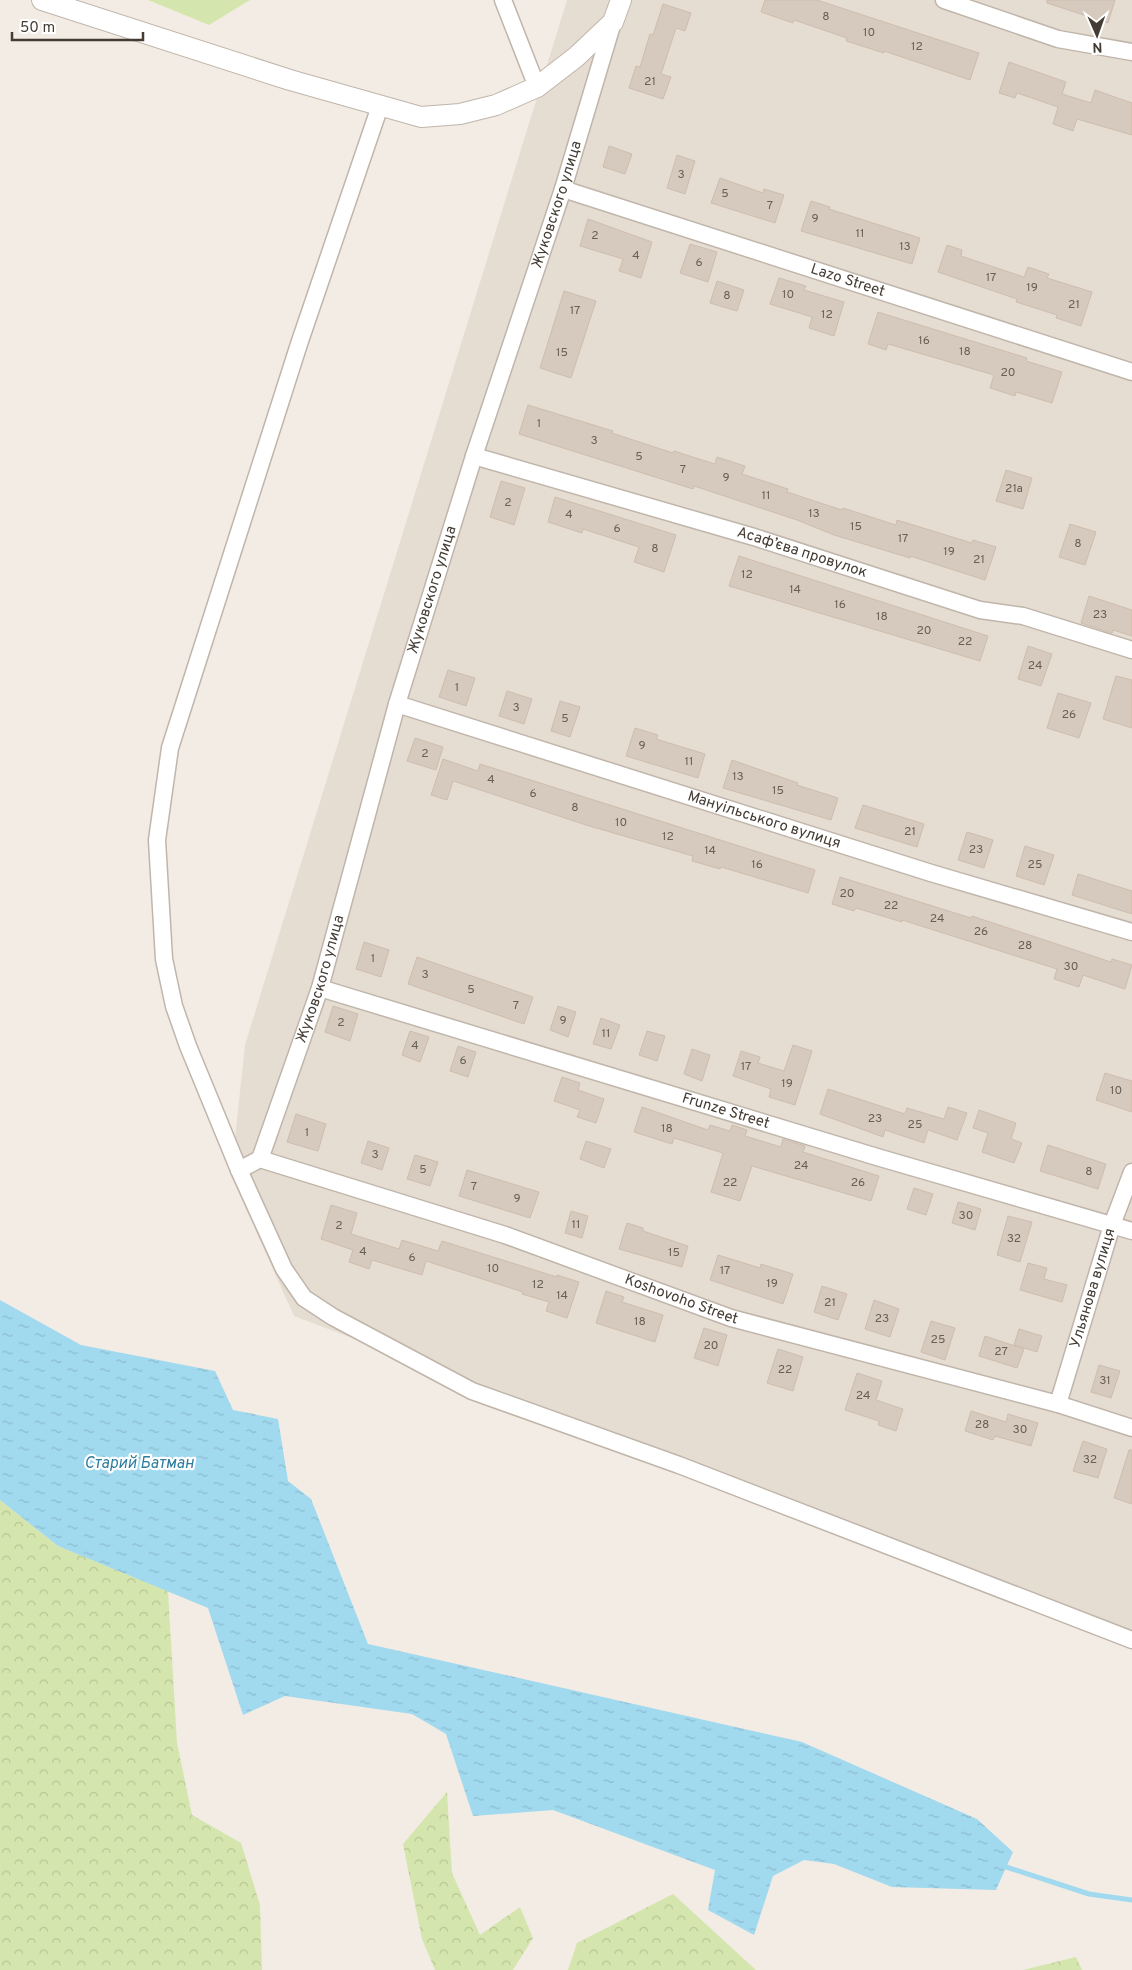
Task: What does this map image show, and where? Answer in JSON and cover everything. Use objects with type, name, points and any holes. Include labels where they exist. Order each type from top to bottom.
[{"type":"street","points":[[42,0],[290,80],[422,117],[460,114],[496,105],[537,87],[576,57],[613,22],[621,0]]},
{"type":"street","points":[[503,0],[537,87]]},
{"type":"street","points":[[944,0],[1058,39],[1132,52]]},
{"type":"street","name":"Жуковского улица","points":[[260,1159],[320,988],[397,704],[474,456],[563,190],[613,22]]},
{"type":"street","points":[[380,106],[299,344],[173,739],[163,790],[157,840],[164,959],[174,1006],[188,1046],[239,1170],[284,1269],[304,1298],[333,1317],[472,1391],[680,1465],[1132,1640]]},
{"type":"street","name":"Lazo Street","points":[[563,190],[1132,372]]},
{"type":"street","name":"Асаф’єва провулок","points":[[474,456],[754,537],[980,610],[1023,616],[1132,650]]},
{"type":"street","name":"Мануільського вулиця","points":[[397,704],[931,873],[1132,932]]},
{"type":"street","name":"Frunze Street","points":[[320,988],[876,1157],[1132,1231]]},
{"type":"street","points":[[239,1170],[260,1159]]},
{"type":"street","name":"Koshovoho Street","points":[[260,1159],[505,1235],[731,1318],[1058,1404],[1132,1428]]},
{"type":"street","name":"Ульянова вулиця","points":[[1058,1404],[1112,1225],[1132,1172]]},
{"type":"shaded area","points":[[567,0],[1132,0],[1132,1633],[294,1316],[231,1176],[245,1045]]},
{"type":"green space","points":[[148,0],[250,0],[209,25]]},
{"type":"green space","points":[[0,1500],[58,1546],[168,1591],[177,1743],[192,1815],[241,1843],[260,1905],[262,1970],[0,1970]]},
{"type":"green space","points":[[447,1792],[452,1873],[480,1935],[520,1907],[533,1938],[513,1970],[435,1970],[422,1939],[403,1844]]},
{"type":"green space","points":[[673,1894],[756,1970],[568,1970],[577,1943]]},
{"type":"green space","points":[[1076,1957],[1082,1970],[1023,1970]]},
{"type":"water","name":"Старий Батман","points":[[0,1300],[81,1345],[215,1371],[233,1410],[278,1419],[288,1481],[311,1499],[368,1644],[802,1742],[977,1819],[1013,1852],[996,1890],[892,1887],[834,1864],[804,1860],[773,1876],[754,1935],[708,1910],[715,1870],[553,1810],[473,1816],[446,1734],[412,1714],[285,1696],[243,1715],[208,1608],[58,1546],[0,1500]]},
{"type":"building","points":[[765,0],[817,0],[979,53],[970,80],[884,51],[884,53],[846,41],[847,38],[794,20],[793,23],[761,12]]},
{"type":"building","points":[[1047,0],[1115,0],[1108,23],[1047,3]]},
{"type":"building","points":[[663,4],[691,13],[685,31],[676,28],[661,74],[671,77],[663,99],[629,88],[636,66],[640,67],[650,34],[653,35]]},
{"type":"building","points":[[1009,62],[1066,82],[1062,94],[1091,103],[1095,90],[1132,103],[1132,135],[1077,119],[1073,131],[1053,124],[1058,107],[1017,93],[1015,98],[999,93]]},
{"type":"building","points":[[609,146],[632,154],[625,174],[603,167]]},
{"type":"building","points":[[677,155],[695,161],[685,194],[667,188]]},
{"type":"building","points":[[720,178],[763,193],[764,189],[784,195],[775,223],[711,203]]},
{"type":"building","points":[[811,201],[830,207],[829,209],[920,238],[912,264],[801,231]]},
{"type":"building","points":[[588,219],[652,242],[641,278],[619,271],[623,259],[580,246]]},
{"type":"building","points":[[690,244],[717,252],[708,282],[680,273]]},
{"type":"building","points":[[947,245],[962,250],[961,256],[1024,277],[1028,267],[1049,274],[1047,278],[1092,292],[1081,326],[1056,318],[1057,315],[1016,302],[1017,299],[938,272]]},
{"type":"building","points":[[779,278],[806,286],[804,290],[844,302],[834,336],[809,328],[812,317],[770,304]]},
{"type":"building","points":[[717,281],[744,290],[737,311],[710,303]]},
{"type":"building","points":[[564,291],[596,301],[571,378],[540,368]]},
{"type":"building","points":[[878,312],[1027,358],[1026,361],[1062,372],[1052,403],[1016,392],[1015,396],[990,388],[994,375],[888,344],[886,350],[868,344]]},
{"type":"building","points":[[528,405],[613,431],[612,433],[673,453],[674,451],[715,464],[717,457],[745,466],[742,474],[788,489],[787,492],[842,510],[843,508],[896,525],[897,520],[972,543],[973,540],[996,547],[985,580],[910,556],[910,558],[834,535],[797,520],[694,486],[693,489],[519,434]]},
{"type":"building","points":[[1006,470],[1032,478],[1023,509],[996,501]]},
{"type":"building","points":[[501,481],[525,488],[514,525],[490,517]]},
{"type":"building","points":[[555,497],[676,535],[664,572],[634,562],[639,547],[583,529],[582,533],[548,522]]},
{"type":"building","points":[[1070,524],[1096,532],[1085,565],[1059,557]]},
{"type":"building","points":[[739,556],[988,636],[980,661],[729,586]]},
{"type":"building","points":[[1089,596],[1132,610],[1132,636],[1113,630],[1112,633],[1081,623]]},
{"type":"building","points":[[1028,646],[1052,654],[1041,686],[1018,679]]},
{"type":"building","points":[[448,670],[475,678],[466,706],[439,697]]},
{"type":"building","points":[[1116,676],[1132,680],[1132,728],[1103,719]]},
{"type":"building","points":[[507,691],[532,699],[524,724],[499,716]]},
{"type":"building","points":[[1058,693],[1091,703],[1079,738],[1047,728]]},
{"type":"building","points":[[560,701],[580,707],[570,737],[551,731]]},
{"type":"building","points":[[635,728],[658,735],[656,739],[705,754],[698,778],[626,756]]},
{"type":"building","points":[[415,738],[443,747],[436,770],[407,761]]},
{"type":"building","points":[[443,759],[478,771],[480,764],[815,870],[808,893],[721,867],[720,869],[692,861],[693,856],[586,825],[453,781],[447,800],[431,795]]},
{"type":"building","points":[[732,760],[798,783],[797,785],[838,798],[831,820],[723,788]]},
{"type":"building","points":[[863,805],[924,824],[917,847],[855,828]]},
{"type":"building","points":[[967,832],[993,840],[984,868],[958,860]]},
{"type":"building","points":[[1025,846],[1054,855],[1044,885],[1016,876]]},
{"type":"building","points":[[1078,874],[1132,891],[1132,914],[1072,895]]},
{"type":"building","points":[[840,877],[971,918],[972,916],[1111,962],[1112,959],[1132,965],[1125,989],[1083,975],[1079,987],[1054,979],[1057,969],[902,920],[902,922],[856,908],[854,911],[832,904]]},
{"type":"building","points":[[364,942],[389,950],[381,977],[356,969]]},
{"type":"building","points":[[417,957],[533,997],[524,1024],[408,984]]},
{"type":"building","points":[[333,1006],[358,1014],[350,1041],[325,1032]]},
{"type":"building","points":[[558,1006],[576,1012],[568,1037],[550,1030]]},
{"type":"building","points":[[601,1018],[620,1025],[611,1049],[593,1044]]},
{"type":"building","points":[[410,1031],[429,1037],[420,1062],[402,1055]]},
{"type":"building","points":[[647,1031],[665,1036],[657,1061],[639,1055]]},
{"type":"building","points":[[793,1045],[812,1051],[795,1105],[769,1097],[771,1089],[733,1076],[741,1051],[760,1057],[758,1063],[784,1071]]},
{"type":"building","points":[[458,1046],[476,1052],[468,1077],[450,1071]]},
{"type":"building","points":[[692,1049],[710,1055],[702,1081],[684,1074]]},
{"type":"building","points":[[1105,1073],[1132,1081],[1132,1112],[1096,1100]]},
{"type":"building","points":[[562,1077],[580,1083],[578,1090],[604,1099],[596,1123],[577,1117],[580,1110],[554,1101]]},
{"type":"building","points":[[828,1089],[905,1114],[907,1108],[944,1119],[948,1107],[967,1113],[957,1140],[928,1130],[924,1143],[885,1130],[883,1137],[820,1114]]},
{"type":"building","points":[[642,1107],[708,1130],[710,1125],[730,1131],[732,1125],[747,1130],[745,1136],[781,1147],[783,1139],[805,1146],[803,1152],[879,1176],[871,1201],[752,1166],[740,1201],[711,1192],[723,1153],[674,1138],[672,1144],[634,1132]]},
{"type":"building","points":[[979,1110],[1016,1123],[1011,1139],[1022,1143],[1014,1163],[982,1152],[988,1133],[973,1128]]},
{"type":"building","points":[[296,1114],[326,1124],[318,1151],[287,1142]]},
{"type":"building","points":[[368,1141],[389,1148],[382,1170],[361,1163]]},
{"type":"building","points":[[586,1141],[611,1149],[604,1168],[580,1159]]},
{"type":"building","points":[[1048,1145],[1106,1164],[1098,1189],[1040,1171]]},
{"type":"building","points":[[415,1155],[438,1162],[430,1186],[407,1179]]},
{"type":"building","points":[[467,1170],[539,1192],[530,1218],[459,1196]]},
{"type":"building","points":[[914,1188],[933,1194],[926,1215],[907,1209]]},
{"type":"building","points":[[958,1202],[981,1209],[975,1230],[952,1223]]},
{"type":"building","points":[[331,1205],[357,1213],[351,1234],[399,1249],[402,1240],[438,1251],[442,1241],[557,1277],[557,1275],[579,1282],[567,1318],[546,1311],[549,1302],[426,1261],[422,1275],[372,1260],[369,1269],[349,1262],[353,1250],[321,1239]]},
{"type":"building","points":[[571,1211],[588,1216],[582,1238],[565,1233]]},
{"type":"building","points":[[1008,1216],[1032,1222],[1020,1262],[997,1255]]},
{"type":"building","points":[[627,1223],[643,1228],[643,1231],[688,1246],[682,1267],[619,1249]]},
{"type":"building","points":[[718,1255],[760,1268],[761,1264],[793,1274],[783,1304],[710,1280]]},
{"type":"building","points":[[1028,1263],[1047,1268],[1044,1279],[1067,1285],[1062,1302],[1020,1290]]},
{"type":"building","points":[[822,1286],[847,1294],[838,1320],[814,1312]]},
{"type":"building","points":[[606,1291],[624,1297],[622,1302],[663,1315],[655,1342],[596,1323]]},
{"type":"building","points":[[874,1300],[899,1309],[890,1337],[865,1329]]},
{"type":"building","points":[[931,1321],[955,1328],[945,1360],[921,1352]]},
{"type":"building","points":[[704,1328],[727,1335],[718,1366],[694,1358]]},
{"type":"building","points":[[1019,1329],[1042,1336],[1037,1352],[1014,1345]]},
{"type":"building","points":[[985,1336],[1024,1349],[1017,1368],[979,1356]]},
{"type":"building","points":[[778,1349],[803,1357],[793,1391],[767,1383]]},
{"type":"building","points":[[1099,1365],[1120,1371],[1111,1398],[1091,1392]]},
{"type":"building","points":[[857,1373],[882,1381],[876,1400],[903,1409],[896,1431],[878,1425],[879,1421],[845,1410]]},
{"type":"building","points":[[971,1411],[1006,1422],[1008,1414],[1038,1423],[1031,1446],[995,1436],[993,1440],[965,1431]]},
{"type":"building","points":[[1083,1441],[1107,1449],[1098,1478],[1073,1471]]},
{"type":"building","points":[[1129,1450],[1132,1450],[1132,1504],[1114,1498]]},
{"type":"waterway","points":[[1000,1865],[1089,1894],[1132,1900]]}]
